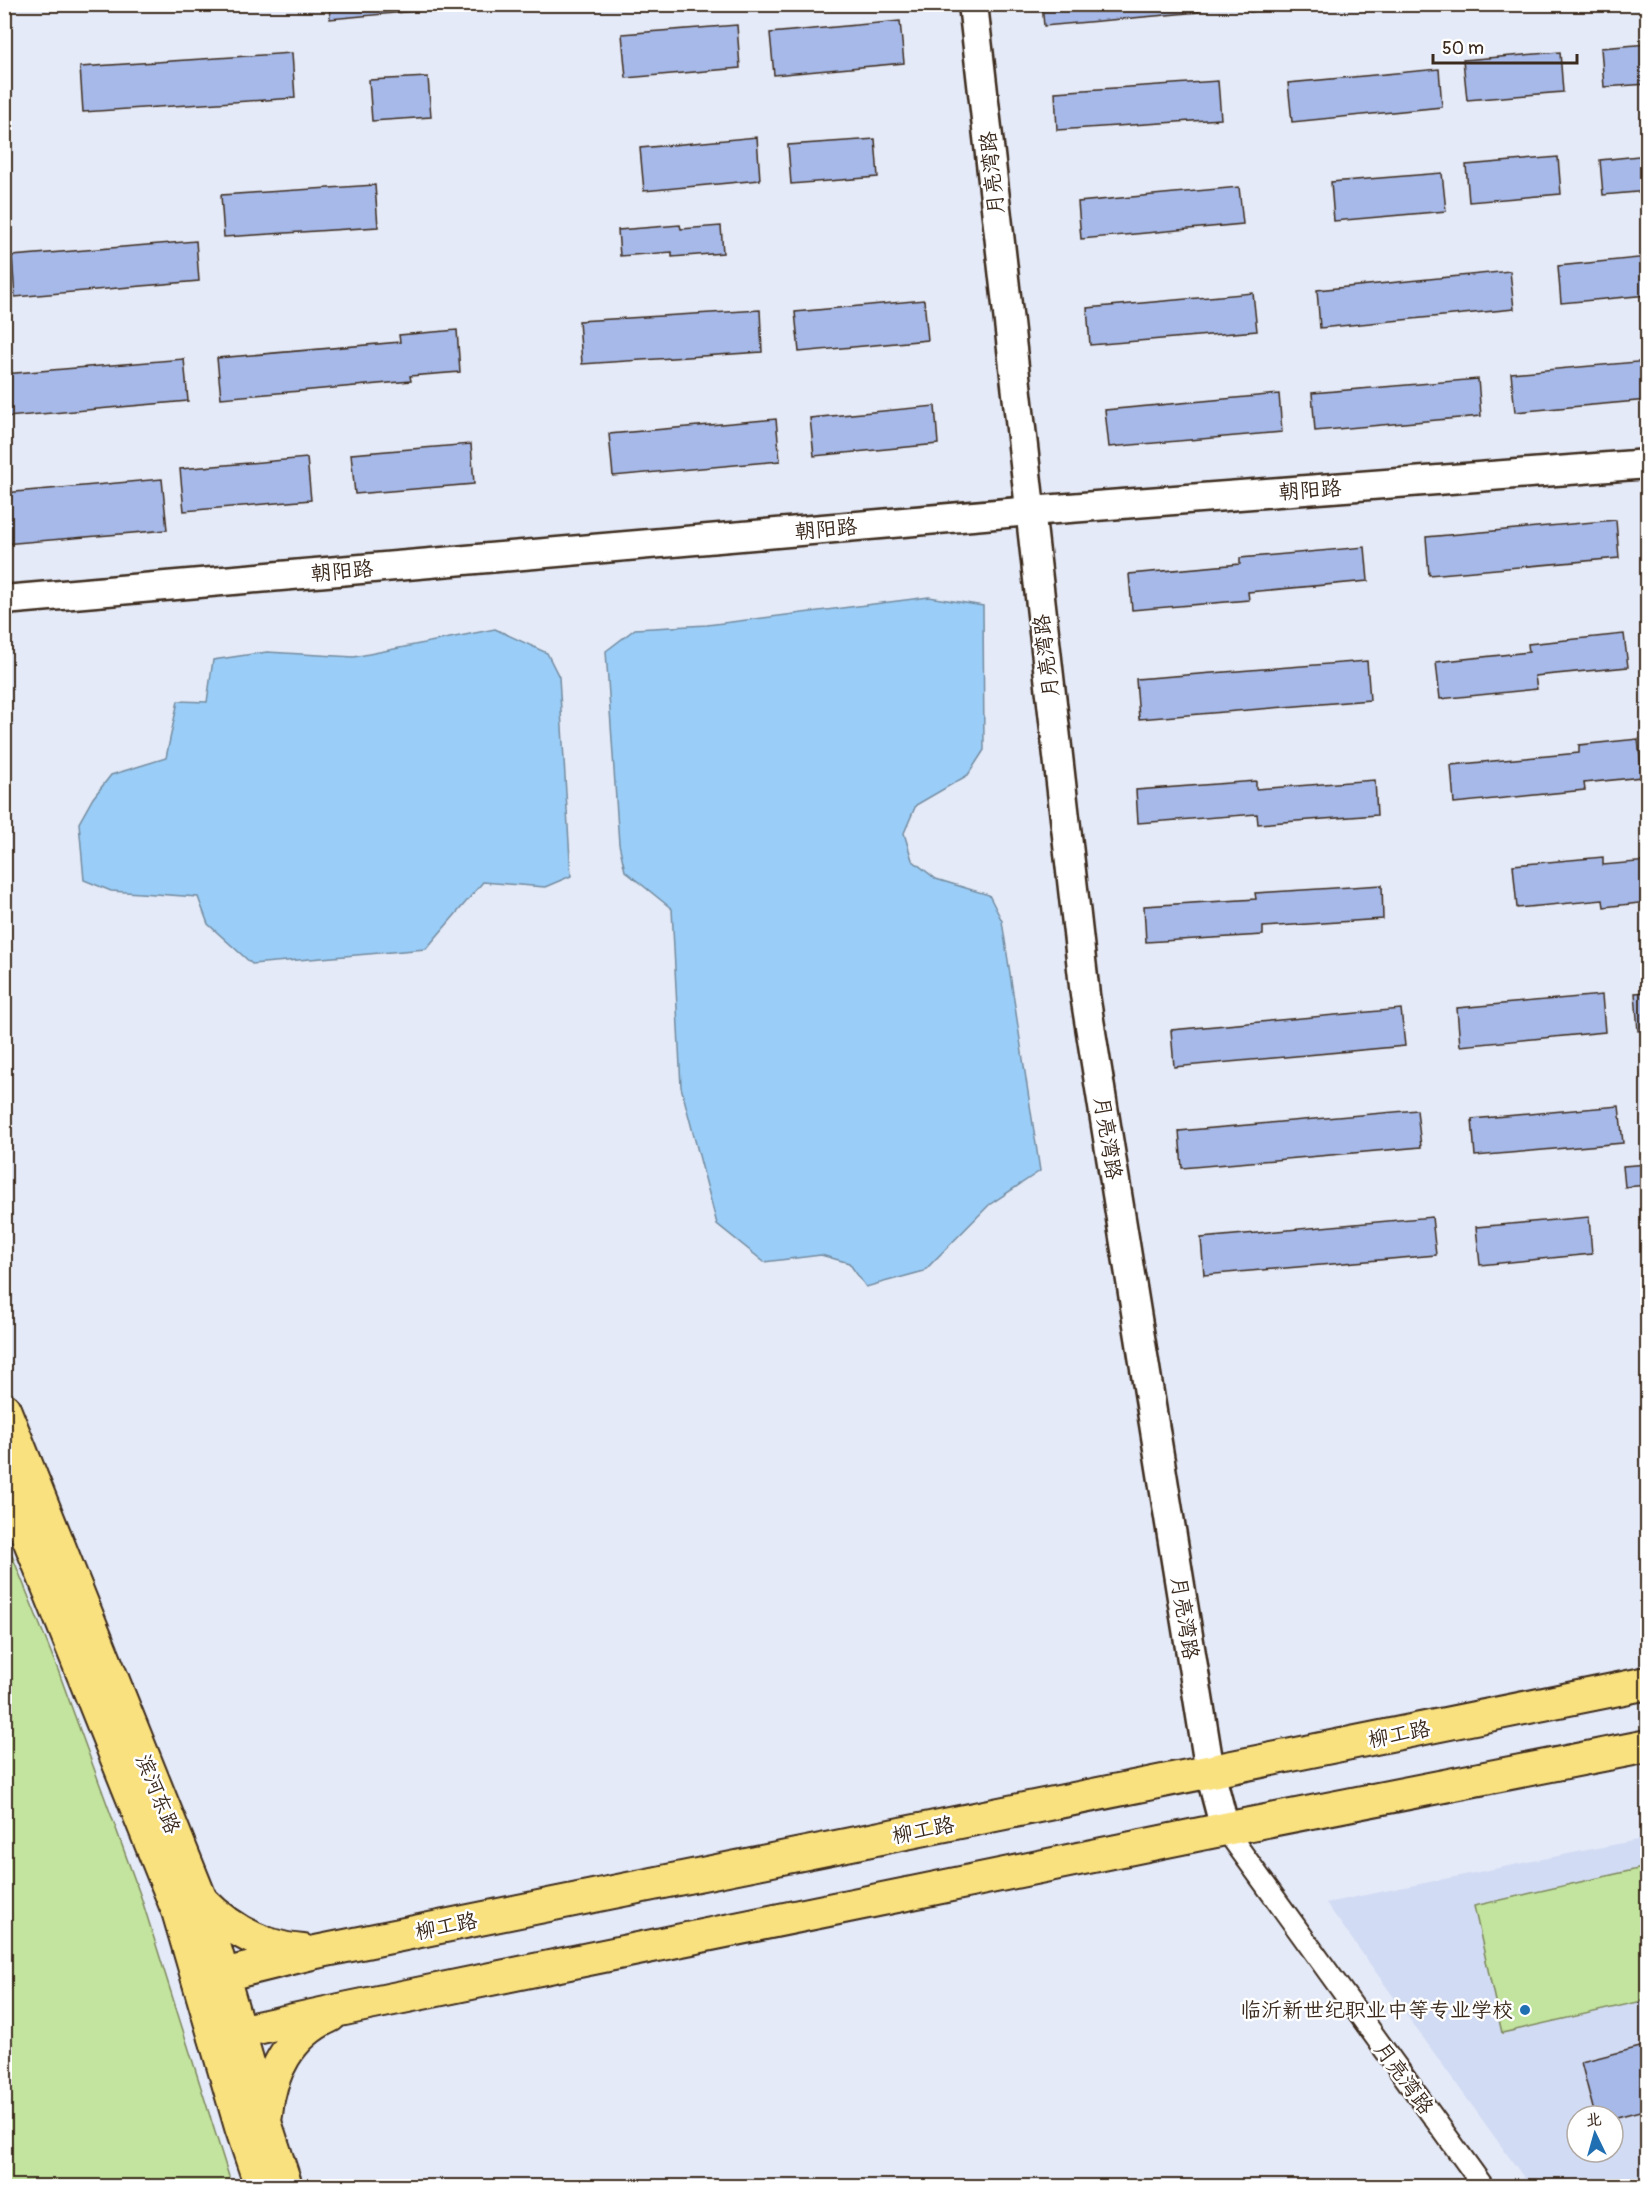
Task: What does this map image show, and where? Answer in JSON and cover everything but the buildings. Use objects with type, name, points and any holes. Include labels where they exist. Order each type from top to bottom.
[{"type":"main road","name":"滨河东路","points":[[4,1409],[201,1900],[211,1978],[227,2035],[241,2127],[261,2187]]},
{"type":"main road","name":"滨河东路","points":[[4,1477],[178,1911],[211,1978]]},
{"type":"main road","name":"柳工路","points":[[211,1978],[316,1952],[1647,1683]]},
{"type":"main road","points":[[227,2035],[1225,1829],[1647,1746]]},
{"type":"main road","points":[[201,1900],[216,1916],[253,1939],[273,1946],[316,1952]]},
{"type":"main road","points":[[265,2122],[270,2089],[275,2073],[287,2051],[305,2032],[319,2022],[349,2008]]},
{"type":"main road","name":"滨河东路","points":[[227,2035],[265,2122],[286,2187]]},
{"type":"street","name":"月亮湾路","points":[[974,4],[1085,995],[1210,1772],[1225,1829],[1483,2187]]},
{"type":"street","name":"朝阳路","points":[[4,600],[1030,511],[1647,464]]},
{"type":"shaded area","name":"临沂新世纪职业中等专业学校","points":[[1647,1838],[1647,2186],[1530,2186],[1326,1903]]},
{"type":"green space","points":[[5,1538],[58,1670],[141,1897],[232,2186],[5,2186]]},
{"type":"green space","points":[[1647,1867],[1647,2000],[1502,2033],[1474,1906]]},
{"type":"water","points":[[929,597],[983,606],[984,750],[968,775],[916,805],[904,833],[912,860],[936,879],[989,895],[1002,921],[1040,1171],[989,1205],[924,1271],[866,1287],[849,1263],[821,1255],[764,1262],[717,1224],[681,1087],[672,909],[625,871],[619,844],[606,651],[635,629],[707,625]]},
{"type":"water","points":[[495,629],[547,653],[559,677],[571,876],[545,887],[483,882],[426,949],[252,964],[208,924],[198,897],[111,891],[84,880],[79,823],[93,798],[111,775],[166,758],[178,701],[207,702],[213,660],[267,652],[354,657]]},
{"type":"place","name":"临沂新世纪职业中等专业学校","points":[[1525,2010]]}]
